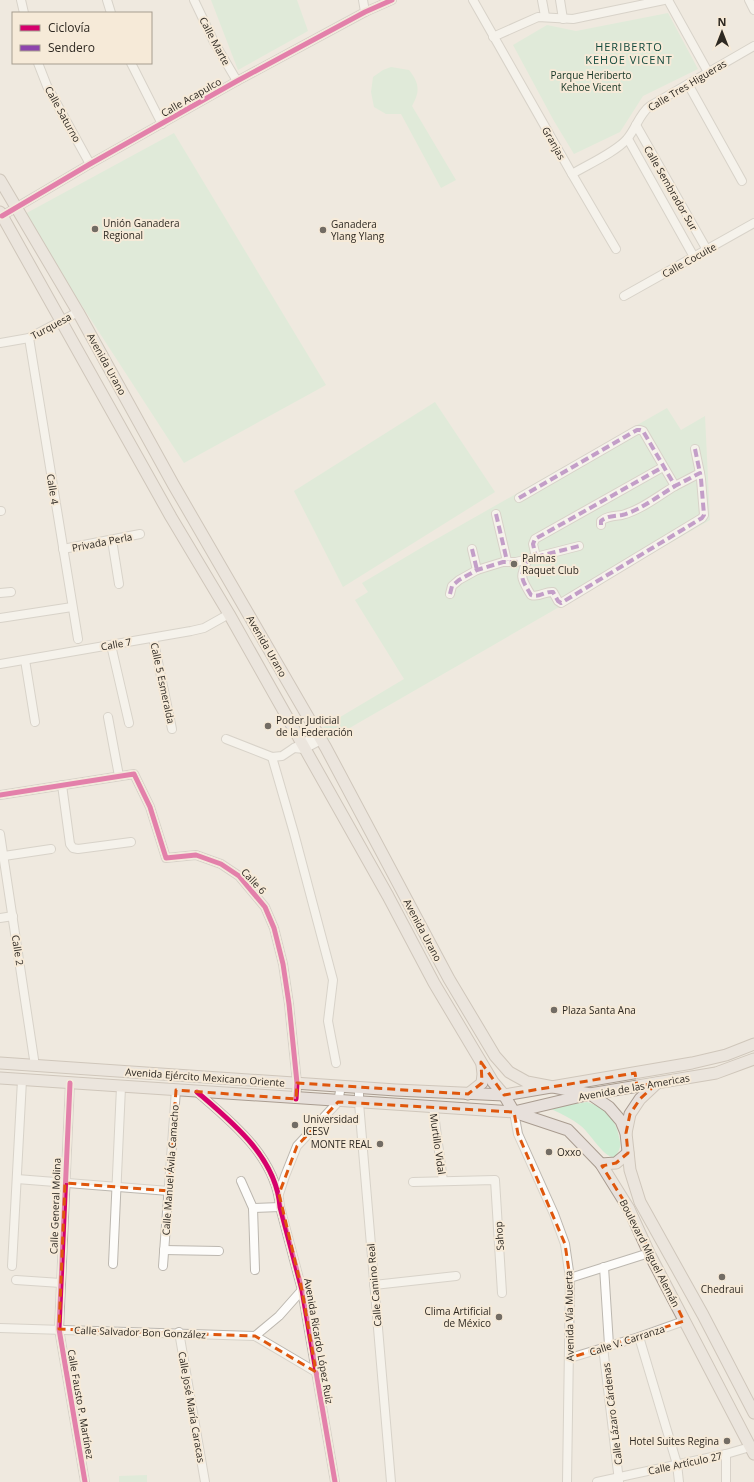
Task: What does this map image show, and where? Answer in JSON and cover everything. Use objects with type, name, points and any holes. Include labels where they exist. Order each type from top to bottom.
[{"type":"main road","name":"Avenida Urano","points":[[0,180],[78,312],[173,484],[320,738],[450,979],[495,1056],[509,1072],[527,1082],[552,1087]]},
{"type":"main road","name":"Avenida Urano","points":[[1,214],[170,516],[229,614],[300,747],[388,896],[434,983],[493,1082],[504,1095]]},
{"type":"main road","points":[[260,670],[275,661]]},
{"type":"main road","name":"Avenida de las Americas","points":[[552,1087],[635,1073],[726,1055],[754,1044]]},
{"type":"main road","name":"Avenida de las Americas","points":[[514,1112],[590,1094],[716,1073],[754,1059]]},
{"type":"main road","points":[[468,1094],[482,1083],[483,1074],[481,1062]]},
{"type":"main road","name":"Avenida Ejército Mexicano Oriente","points":[[0,1063],[297,1084],[468,1094],[504,1095],[552,1087]]},
{"type":"main road","points":[[635,1073],[637,1086]]},
{"type":"main road","name":"Avenida Ejército Mexicano Oriente","points":[[0,1078],[338,1102],[434,1106],[514,1112]]},
{"type":"main road","points":[[626,1133],[630,1114],[640,1099],[658,1083]]},
{"type":"main road","name":"Boulevard Miguel Alemán","points":[[552,1087],[590,1094],[609,1107],[621,1121],[626,1133],[630,1170],[640,1202],[703,1315],[754,1413]]},
{"type":"main road","points":[[504,1095],[514,1112]]},
{"type":"main road","name":"Boulevard Miguel Alemán","points":[[514,1112],[568,1130],[600,1164],[629,1208],[649,1253],[752,1451]]},
{"type":"main road","points":[[600,1164],[616,1163],[628,1152]]},
{"type":"street","points":[[21,0],[24,12]]},
{"type":"street","points":[[107,0],[111,12]]},
{"type":"street","name":"Calle Marte","points":[[194,0],[214,42],[237,81]]},
{"type":"street","points":[[363,0],[365,12]]},
{"type":"street","name":"Calle Acapulco","points":[[1,214],[16,207],[237,81],[365,12],[392,0]]},
{"type":"street","points":[[542,0],[545,16]]},
{"type":"street","points":[[560,0],[563,19]]},
{"type":"street","points":[[493,37],[533,18],[545,16],[573,19],[623,4],[664,0]]},
{"type":"street","points":[[668,0],[708,72]]},
{"type":"street","points":[[748,0],[754,10]]},
{"type":"street","name":"Granjas","points":[[474,1],[493,37],[616,249]]},
{"type":"street","name":"Calle Tres Higueras","points":[[572,174],[617,148],[628,139],[646,108],[754,46]]},
{"type":"street","name":"Calle Saturno","points":[[38,64],[47,86],[90,164]]},
{"type":"street","points":[[132,64],[162,124]]},
{"type":"street","points":[[688,84],[742,181]]},
{"type":"street","name":"Calle Sembrador Sur","points":[[636,125],[707,250]]},
{"type":"street","name":"Calle Sembrador Sur","points":[[628,139],[694,257]]},
{"type":"street","name":"Calle Cocuite","points":[[624,296],[754,223]]},
{"type":"street","name":"Turquesa","points":[[0,343],[29,338],[78,312]]},
{"type":"street","name":"Calle 4","points":[[29,338],[78,639]]},
{"type":"street","points":[[519,498],[637,430],[643,431],[675,486]]},
{"type":"street","points":[[516,562],[522,571],[522,578],[531,596],[553,592],[558,601],[561,603],[702,518],[704,515],[700,473],[695,448]]},
{"type":"street","points":[[522,571],[532,558],[535,539],[663,467]]},
{"type":"street","points":[[601,525],[601,521],[604,518],[637,509],[700,473]]},
{"type":"street","points":[[496,514],[506,561]]},
{"type":"street","name":"Privada Perla","points":[[63,549],[140,534]]},
{"type":"street","points":[[112,540],[119,584]]},
{"type":"street","points":[[450,594],[452,586],[459,580],[477,570],[506,561],[516,562],[579,546]]},
{"type":"street","points":[[472,549],[477,570]]},
{"type":"street","points":[[0,593],[11,592]]},
{"type":"street","points":[[0,618],[72,606]]},
{"type":"street","name":"Calle 7","points":[[0,664],[204,628],[229,614]]},
{"type":"street","name":"Calle 5 Esmeralda","points":[[153,638],[172,729]]},
{"type":"street","points":[[111,645],[129,723]]},
{"type":"street","points":[[25,660],[35,722]]},
{"type":"street","points":[[108,717],[119,776]]},
{"type":"street","points":[[226,739],[272,757],[282,756],[320,738]]},
{"type":"street","points":[[272,757],[333,980],[328,1021],[336,1062]]},
{"type":"street","name":"Calle 6","points":[[0,795],[134,774],[150,807],[166,858],[196,855],[221,864],[239,876],[265,907],[274,928],[283,964],[289,1004],[297,1084],[296,1099]]},
{"type":"street","points":[[62,785],[70,844],[73,848],[78,849],[131,842]]},
{"type":"street","name":"Calle 2","points":[[0,834],[4,856],[3,872],[13,916],[35,1066]]},
{"type":"street","points":[[4,856],[51,849]]},
{"type":"street","points":[[0,918],[13,916]]},
{"type":"street","points":[[12,1266],[22,1080]]},
{"type":"street","name":"Calle General Molina","points":[[59,1329],[70,1083]]},
{"type":"street","points":[[279,1194],[297,1146],[338,1102],[341,1086]]},
{"type":"street","points":[[113,1264],[121,1087]]},
{"type":"street","name":"Calle Camino Real","points":[[359,1087],[359,1103],[391,1482]]},
{"type":"street","name":"Calle Manuel Ávila Camacho","points":[[163,1266],[176,1090]]},
{"type":"street","name":"Avenida Ricardo López Ruiz","points":[[196,1092],[229,1119],[250,1141],[268,1168],[279,1194],[280,1208],[302,1290],[335,1482]]},
{"type":"street","name":"Murtillo Vidal","points":[[434,1106],[443,1181]]},
{"type":"street","name":"Avenida Vía Muerta","points":[[514,1112],[518,1134],[554,1214],[565,1244],[570,1278],[567,1482]]},
{"type":"street","points":[[17,1179],[169,1191]]},
{"type":"street","name":"Sahop","points":[[443,1181],[495,1180],[502,1293]]},
{"type":"street","points":[[241,1181],[253,1208],[255,1270]]},
{"type":"street","points":[[413,1182],[443,1181]]},
{"type":"street","points":[[253,1208],[280,1208]]},
{"type":"street","points":[[164,1250],[219,1251]]},
{"type":"street","points":[[570,1278],[649,1253]]},
{"type":"street","name":"Calle Lázaro Cárdenas","points":[[604,1267],[606,1346],[619,1480]]},
{"type":"street","points":[[374,1285],[456,1276]]},
{"type":"street","points":[[16,1280],[61,1283]]},
{"type":"street","points":[[256,1336],[279,1316],[302,1290]]},
{"type":"street","name":"Calle V. Carranza","points":[[570,1358],[639,1337],[684,1321]]},
{"type":"street","name":"Calle Salvador Bon González","points":[[0,1328],[179,1332],[256,1336],[316,1372]]},
{"type":"street","name":"Calle Fausto P. Martínez","points":[[59,1329],[86,1482]]},
{"type":"street","name":"Calle José María Caracas","points":[[179,1332],[205,1482]]},
{"type":"street","points":[[639,1337],[677,1464],[679,1482]]},
{"type":"street","name":"Calle Artículo 27","points":[[597,1482],[619,1480],[677,1464],[726,1454],[752,1451]]},
{"type":"street","points":[[726,1454],[726,1482]]},
{"type":"highlighted area","points":[[481,1062],[504,1095],[635,1073],[637,1086],[657,1083],[640,1099],[630,1114],[626,1133],[628,1153],[616,1163],[602,1166],[629,1209],[684,1321],[570,1358],[570,1278],[565,1244],[518,1134],[514,1112],[338,1102],[297,1146],[279,1194],[302,1290],[316,1372],[255,1336],[59,1329],[65,1183],[169,1191],[176,1090],[296,1099],[297,1083],[468,1094],[482,1083]]},
{"type":"green space","points":[[211,0],[297,0],[308,31],[238,70]]},
{"type":"green space","name":"Parque Heriberto Kehoe Vicent","points":[[668,13],[698,69],[643,96],[620,132],[574,154],[554,121],[513,45],[547,25],[576,31]]},
{"type":"green space","points":[[391,67],[409,70],[417,84],[418,88],[412,106],[456,180],[441,188],[401,114],[386,114],[374,107],[371,92],[373,77],[383,70]]},
{"type":"green space","points":[[174,133],[326,385],[184,463],[23,215]]},
{"type":"green space","points":[[435,402],[495,492],[343,587],[294,491]]},
{"type":"green space","name":"Palmas Raquet Club","points":[[667,408],[681,430],[705,416],[710,520],[327,741],[320,729],[404,679],[355,600],[368,592],[362,583]]},
{"type":"green space","points":[[587,1102],[604,1111],[612,1119],[615,1125],[620,1140],[620,1145],[618,1152],[614,1157],[606,1154],[585,1129],[574,1121],[551,1109]]},
{"type":"green space","points":[[147,1475],[147,1482],[119,1482],[119,1476]]},
{"type":"marked path","points":[[519,498],[637,430],[643,431],[675,486],[700,473],[701,479],[704,515],[702,518],[561,603],[558,601],[553,592],[547,592],[537,596],[531,595],[522,578],[523,570],[528,559]]},
{"type":"marked path","points":[[695,449],[700,473]]},
{"type":"marked path","points":[[450,594],[452,586],[459,580],[477,570],[503,562],[516,562],[536,557],[533,544],[535,539],[663,467]]},
{"type":"marked path","points":[[601,525],[601,521],[605,518],[622,515],[636,510],[675,486]]},
{"type":"marked path","points":[[496,514],[507,561]]},
{"type":"marked path","points":[[536,557],[579,546]]},
{"type":"marked path","points":[[472,549],[477,570]]},
{"type":"cycle path","points":[[2,216],[90,164],[237,81],[365,12],[392,0]]},
{"type":"cycle path","points":[[0,795],[134,774],[150,807],[166,858],[196,855],[221,864],[239,876],[265,907],[274,928],[283,964],[289,1004],[297,1083],[296,1099]]},
{"type":"cycle path","points":[[70,1083],[59,1329],[85,1482]]},
{"type":"cycle path","points":[[197,1092],[238,1128],[250,1142],[270,1172],[277,1189],[280,1207],[302,1290],[335,1482]]},
{"type":"place","name":"Unión Ganadera Regional","points":[[95,229]]},
{"type":"place","name":"Ganadera Ylang Ylang","points":[[323,230]]},
{"type":"place","name":"Palmas Raquet Club","points":[[514,564]]},
{"type":"place","name":"Poder Judicial de la Federación","points":[[268,726]]},
{"type":"place","name":"Plaza Santa Ana","points":[[554,1010]]},
{"type":"place","name":"Universidad ICESV","points":[[295,1125]]},
{"type":"place","name":"MONTE REAL","points":[[380,1144]]},
{"type":"place","name":"Oxxo","points":[[549,1152]]},
{"type":"place","name":"Chedraui","points":[[722,1277]]},
{"type":"place","name":"Clima Artificial de México","points":[[499,1317]]},
{"type":"place","name":"Hotel Suites Regina","points":[[727,1441]]},
{"type":"district","name":"HERIBERTO KEHOE VICENT","points":[[629,53]]}]
